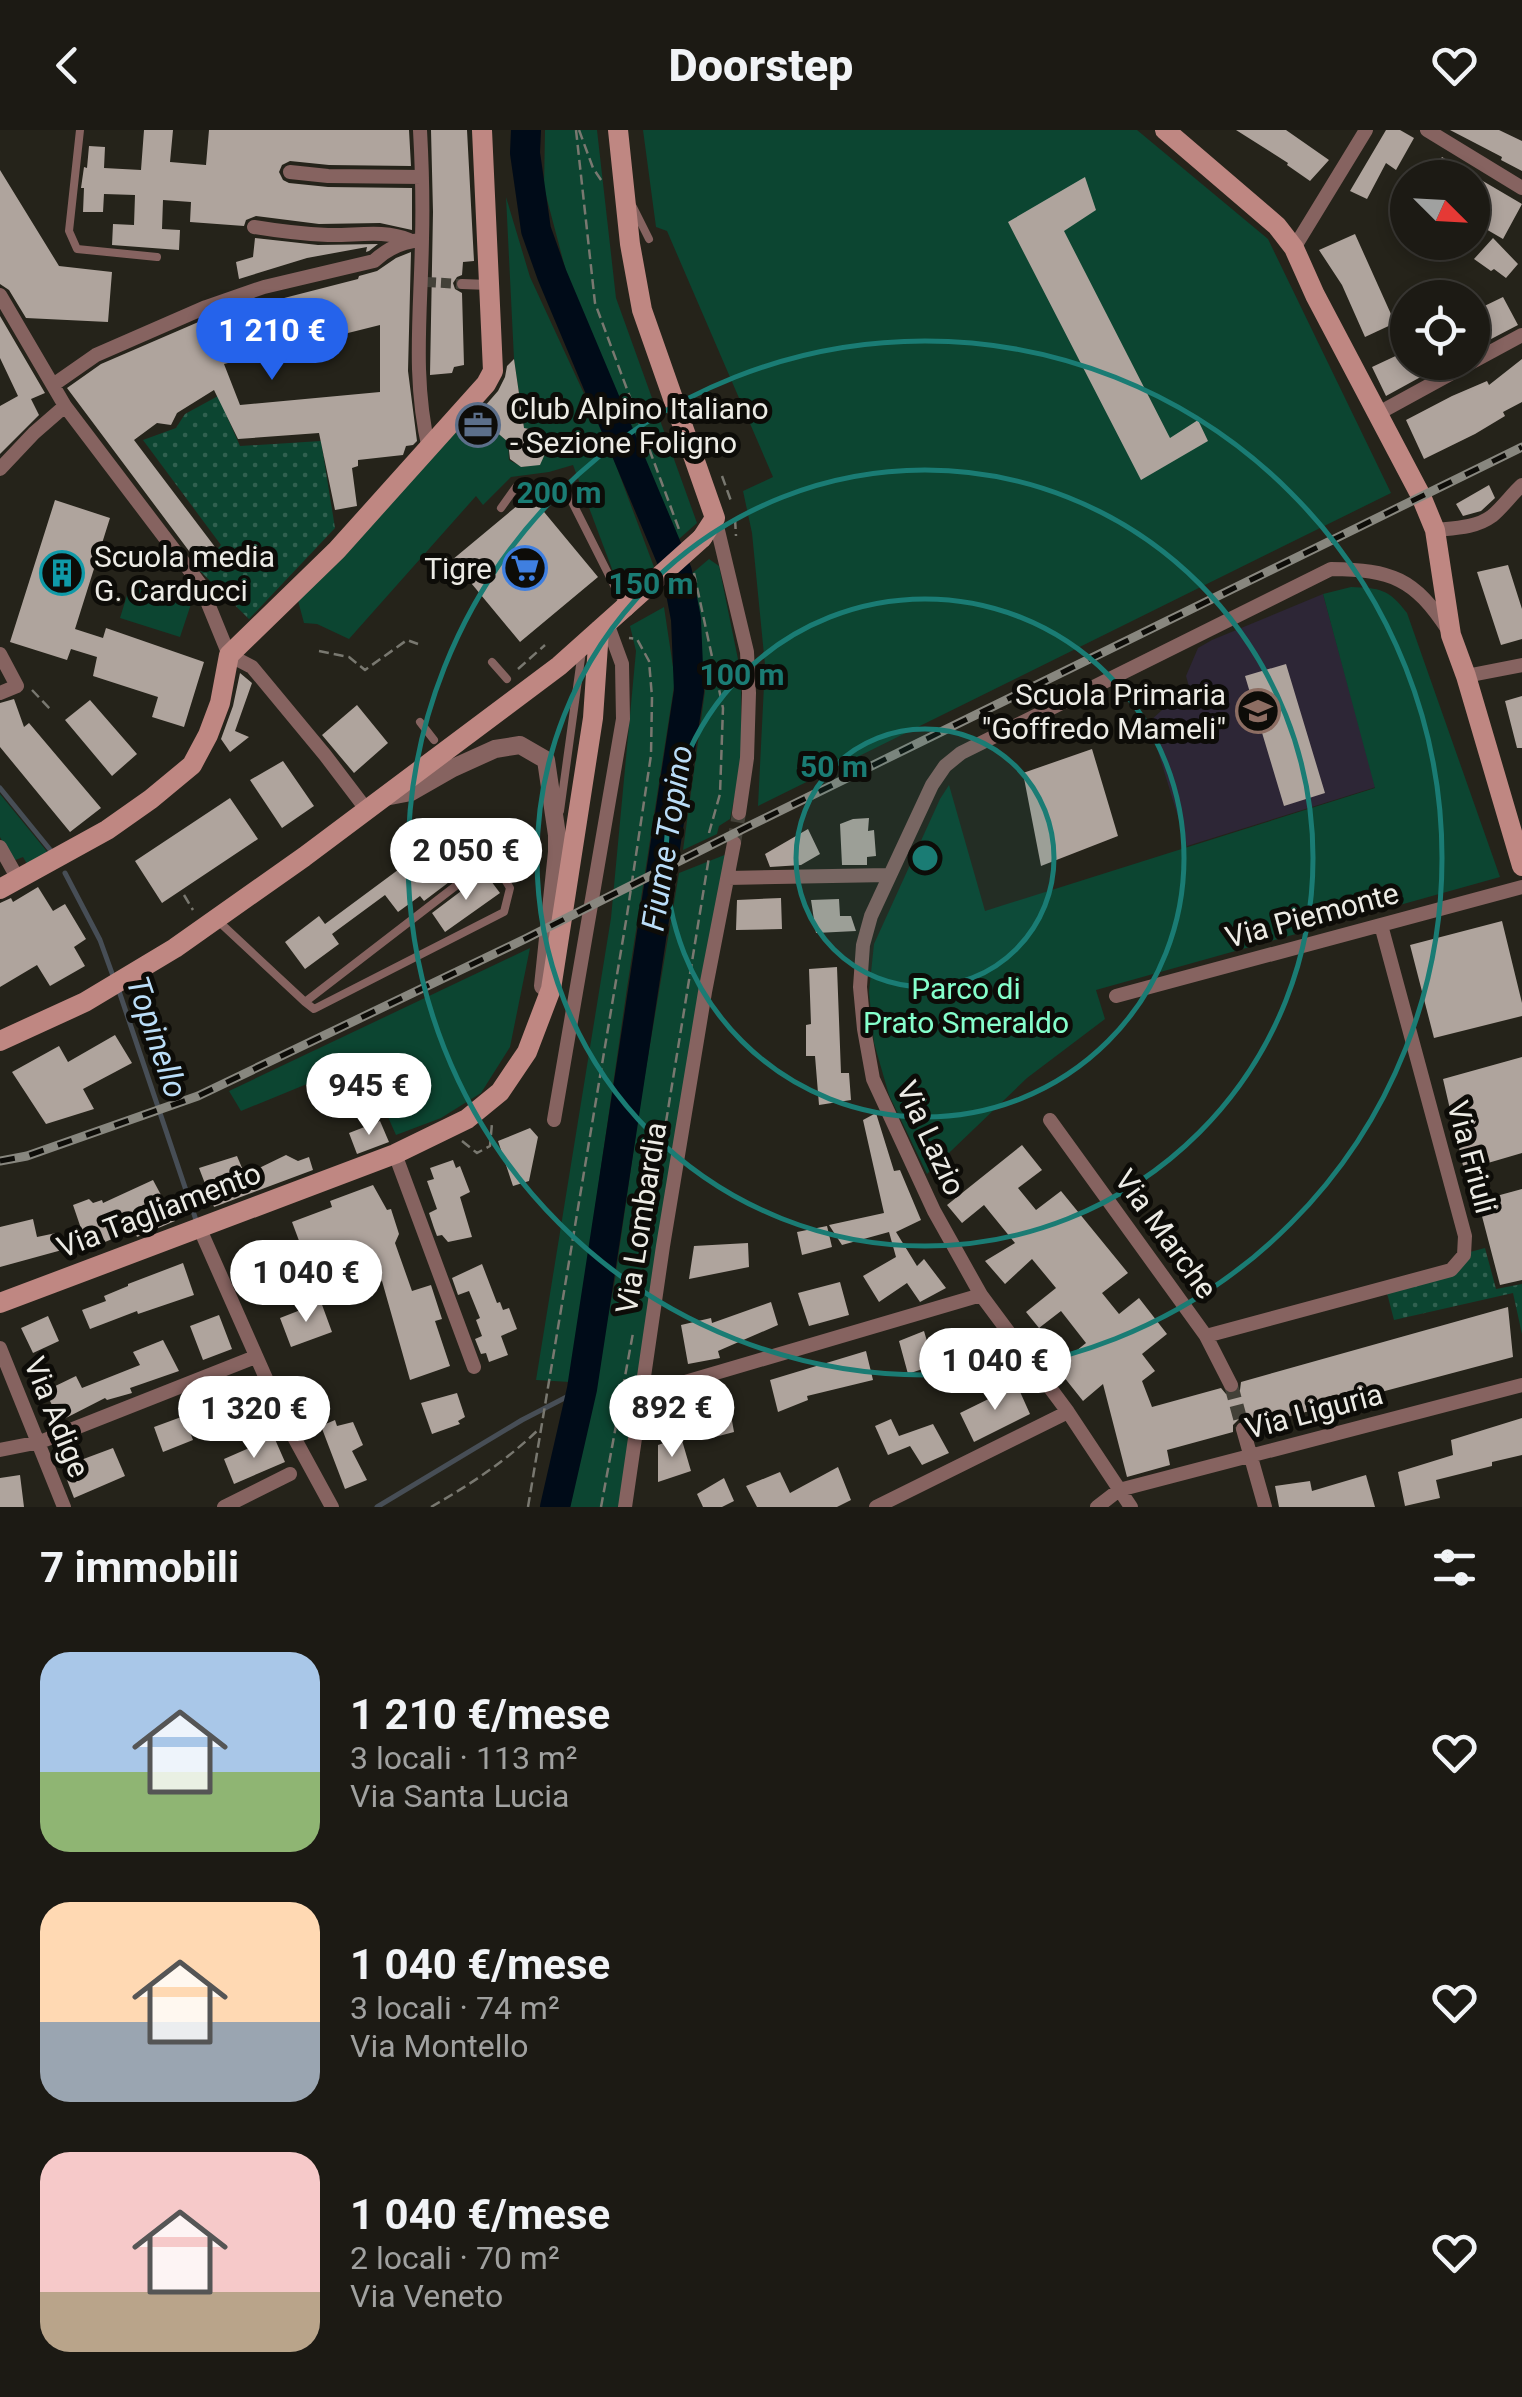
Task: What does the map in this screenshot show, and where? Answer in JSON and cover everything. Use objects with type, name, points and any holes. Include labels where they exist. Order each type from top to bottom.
[{"type":"main road","points":[[9,884],[107,830],[192,765],[220,703],[229,655],[337,550],[486,384],[492,372],[482,130]]},
{"type":"main road","points":[[0,1042],[85,1002],[176,948],[304,857],[606,630],[692,536],[715,518],[642,310],[615,191],[618,130]]},
{"type":"main road","points":[[1165,130],[1278,226],[1294,248],[1420,496],[1435,530],[1450,635],[1466,676],[1522,866]]},
{"type":"main road","name":"Via Tagliamento","points":[[0,1303],[395,1154],[467,1119],[500,1092],[527,1052],[552,989],[606,630]]},
{"type":"street","points":[[420,130],[422,176],[415,240],[423,282],[418,370],[429,449]]},
{"type":"street","points":[[1294,248],[1366,130]]},
{"type":"street","points":[[1427,130],[1522,188]]},
{"type":"street","points":[[290,172],[422,176]]},
{"type":"street","points":[[254,227],[331,235],[395,234],[415,240]]},
{"type":"street","points":[[53,385],[96,355],[206,307],[264,287],[374,261],[386,250],[415,240]]},
{"type":"street","points":[[462,284],[489,285]]},
{"type":"street","points":[[0,295],[65,406],[200,584],[229,655],[252,667],[366,809]]},
{"type":"street","points":[[1490,353],[1522,336]]},
{"type":"street","points":[[1377,414],[1439,380]]},
{"type":"street","points":[[0,469],[65,406]]},
{"type":"street","points":[[1435,530],[1474,526],[1495,514],[1522,485]]},
{"type":"street","points":[[715,518],[747,652],[747,758],[739,813]]},
{"type":"street","name":"Via Lazio","points":[[1131,1507],[1068,1412],[981,1295],[934,1211],[872,1079],[860,987],[863,945],[871,916],[932,785],[945,766],[961,753],[1332,569],[1386,573],[1409,584],[1433,608],[1450,635]]},
{"type":"street","points":[[554,1120],[622,719],[622,664],[606,630]]},
{"type":"street","points":[[0,654],[17,686],[0,694]]},
{"type":"street","points":[[1466,676],[1522,665]]},
{"type":"street","name":"Via Tagliamento","points":[[384,797],[411,792],[495,749],[520,745],[546,760],[557,835],[543,1012]]},
{"type":"street","points":[[734,843],[728,878],[888,875]]},
{"type":"street","points":[[0,847],[9,884]]},
{"type":"street","name":"Via Lombardia","points":[[625,1507],[705,992],[728,878]]},
{"type":"street","name":"Via Piemonte","points":[[1116,996],[1522,887]]},
{"type":"street","name":"Via Friuli","points":[[1206,1336],[1451,1270],[1464,1256],[1464,1236],[1381,925]]},
{"type":"street","name":"Via Marche","points":[[1050,1120],[1206,1336],[1231,1385]]},
{"type":"street","points":[[395,1154],[474,1366]]},
{"type":"street","points":[[199,1227],[284,1419],[332,1507]]},
{"type":"street","points":[[641,1395],[981,1295]]},
{"type":"street","name":"Via Adige","points":[[0,1348],[64,1507]]},
{"type":"street","points":[[0,1450],[40,1442],[255,1357]]},
{"type":"street","name":"Via Liguria","points":[[1119,1490],[1522,1385]]},
{"type":"street","points":[[876,1507],[1068,1412]]},
{"type":"street","points":[[1243,1429],[1265,1507]]},
{"type":"street","points":[[224,1507],[290,1474]]},
{"type":"street","points":[[1097,1507],[1119,1490]]},
{"type":"lane","points":[[80,130],[70,231],[76,249],[157,258]]},
{"type":"lane","points":[[615,191],[638,214],[648,239]]},
{"type":"lane","points":[[501,508],[516,486],[546,483],[568,492],[625,607]]},
{"type":"lane","points":[[557,835],[582,647]]},
{"type":"lane","points":[[492,662],[507,679]]},
{"type":"lane","points":[[420,722],[434,740]]},
{"type":"lane","points":[[216,919],[305,1002],[314,1010],[504,912],[510,888],[492,858],[305,1002]]},
{"type":"path","points":[[578,130],[593,168],[615,191]]},
{"type":"path","points":[[578,130],[594,303],[692,536]]},
{"type":"path","points":[[693,572],[723,708],[720,794],[709,833]]},
{"type":"path","points":[[528,1507],[628,915],[650,755],[649,661],[638,640],[606,630]]},
{"type":"path","points":[[319,652],[349,656],[365,670],[406,640],[418,644]]},
{"type":"path","points":[[14,680],[27,684],[51,710]]},
{"type":"path","points":[[184,896],[194,912]]},
{"type":"path","points":[[431,1507],[514,1454],[540,1428]]},
{"type":"shaded area","name":"Scuola Primaria \"Goffredo Mameli\"","points":[[1323,594],[1376,787],[1187,846],[1149,722],[1174,699],[1191,694],[1186,676],[1198,648]]},
{"type":"green space","points":[[545,130],[597,130],[616,298],[697,523],[679,539],[568,279],[544,188]]},
{"type":"green space","points":[[643,130],[1137,130],[1268,239],[1391,493],[758,806],[765,665],[752,533],[743,491],[773,477],[667,231],[656,227]]},
{"type":"green space","points":[[506,197],[530,277],[611,452],[654,567],[621,593],[573,465],[511,477],[483,505],[476,496],[349,639],[317,624],[304,623],[297,597],[469,408],[508,442],[509,460],[522,467],[540,464],[548,447],[534,430],[524,428],[514,359]]},
{"type":"green space","points":[[218,396],[240,446],[321,441],[335,528],[249,619],[198,569],[221,545],[143,440],[176,428],[185,414]]},
{"type":"green space","points":[[709,559],[719,566],[741,674],[741,766],[730,819],[719,826],[717,834],[683,850],[705,691],[689,576]]},
{"type":"green space","points":[[131,582],[192,601],[180,637],[120,618]]},
{"type":"green space","name":"Parco di Prato Smeraldo","points":[[1351,587],[1383,591],[1407,613],[1500,877],[1096,990],[1105,1019],[1027,1078],[927,1174],[889,1095],[874,1043],[869,992],[874,944],[949,785],[985,911],[1375,788],[1323,594]]},
{"type":"green space","points":[[664,607],[675,680],[570,1382],[536,1380],[611,918],[636,651],[630,626]]},
{"type":"green space","points":[[0,794],[49,854],[27,864],[23,857],[13,861],[0,837]]},
{"type":"green space","points":[[727,854],[622,1507],[570,1507],[614,1286],[679,873]]},
{"type":"green space","points":[[530,948],[510,1047],[481,1093],[441,1118],[396,1135],[363,1061],[241,1111],[229,1091]]},
{"type":"green space","points":[[1485,1248],[1496,1289],[1522,1284],[1522,1334],[1513,1293],[1394,1320],[1387,1293],[1454,1275],[1470,1252]]},
{"type":"building","points":[[144,130],[173,130],[170,162],[206,165],[209,130],[409,130],[411,166],[290,161],[279,172],[289,183],[412,188],[412,230],[380,223],[319,224],[256,216],[246,220],[244,226],[190,222],[191,202],[163,200],[162,229],[180,230],[179,250],[112,245],[113,224],[134,225],[135,195],[104,194],[103,212],[83,212],[81,188],[89,146],[105,147],[104,168],[141,170]]},
{"type":"building","points":[[431,130],[467,130],[474,261],[463,262],[462,275],[453,283],[462,293],[464,365],[454,367],[452,373],[430,375],[433,212]]},
{"type":"building","points":[[1236,130],[1286,130],[1329,160],[1310,181]]},
{"type":"building","points":[[1386,130],[1400,130],[1414,138],[1402,160],[1390,160],[1390,166],[1386,163],[1367,199],[1350,191]]},
{"type":"building","points":[[1450,130],[1499,130],[1522,141],[1522,171],[1501,160],[1502,157]]},
{"type":"building","points":[[0,170],[59,266],[112,272],[108,322],[26,318],[9,290],[0,284]]},
{"type":"building","points":[[1085,177],[1096,210],[1064,231],[1170,438],[1198,420],[1208,441],[1141,480],[1008,222]]},
{"type":"building","points":[[1490,185],[1522,204],[1503,239],[1490,231]]},
{"type":"building","points":[[1355,234],[1390,312],[1390,325],[1365,337],[1342,285],[1319,250]]},
{"type":"building","points":[[255,238],[318,245],[378,244],[366,252],[367,247],[307,258],[239,279],[236,262],[253,257]]},
{"type":"building","points":[[1493,238],[1518,264],[1506,278],[1475,260],[1490,260]]},
{"type":"building","points":[[411,252],[408,371],[417,441],[406,446],[403,455],[358,460],[358,466],[352,468],[357,506],[335,510],[319,433],[238,439],[214,390],[177,413],[171,425],[157,423],[134,440],[215,547],[198,563],[67,388],[101,364],[210,317],[358,279]],"holes":[[[380,325],[380,392],[240,405],[224,364]]]},
{"type":"building","points":[[1503,297],[1518,325],[1490,340],[1490,303]]},
{"type":"building","points":[[0,316],[45,393],[31,399],[39,415],[0,454],[0,406],[18,396],[0,358]]},
{"type":"building","points":[[514,359],[524,428],[534,430],[548,447],[540,465],[521,467],[510,459],[508,442],[477,415],[498,391],[507,366]]},
{"type":"building","points":[[1390,359],[1390,380],[1415,380],[1386,396],[1372,367]]},
{"type":"building","points":[[1522,359],[1522,402],[1475,434],[1424,459],[1406,420],[1487,381],[1489,385]]},
{"type":"building","points":[[1489,485],[1495,498],[1481,511],[1463,516],[1456,504]]},
{"type":"building","name":"Tigre","points":[[530,495],[598,577],[520,642],[452,560]]},
{"type":"building","name":"Scuola media G. Carducci","points":[[55,500],[110,518],[75,629],[103,638],[106,628],[204,662],[184,727],[152,717],[158,697],[93,676],[97,657],[71,649],[67,660],[10,642]]},
{"type":"building","points":[[1508,565],[1522,609],[1522,639],[1501,645],[1477,572]]},
{"type":"building","points":[[1286,664],[1325,793],[1284,806],[1245,676]]},
{"type":"building","points":[[240,673],[252,683],[235,731],[249,737],[230,752],[221,739]]},
{"type":"building","points":[[1522,696],[1522,748],[1517,748],[1505,701]]},
{"type":"building","points":[[14,699],[24,727],[29,723],[101,808],[70,832],[0,747],[0,703]]},
{"type":"building","points":[[90,700],[137,754],[112,776],[65,720]]},
{"type":"building","points":[[357,705],[388,743],[354,773],[322,735]]},
{"type":"building","points":[[1092,749],[1118,836],[1041,866],[1023,773]]},
{"type":"building","points":[[283,761],[314,806],[282,828],[250,780]]},
{"type":"building","points":[[230,798],[258,839],[162,903],[135,861]]},
{"type":"building","points":[[869,818],[868,831],[874,830],[876,856],[867,857],[867,865],[842,865],[840,824]]},
{"type":"building","points":[[808,829],[820,854],[801,865],[770,867],[765,854]]},
{"type":"building","points":[[437,841],[461,873],[424,901],[420,896],[398,912],[385,895],[332,934],[339,944],[305,969],[285,942],[319,916],[325,924]]},
{"type":"building","points":[[485,873],[500,893],[445,932],[432,913]]},
{"type":"building","points":[[38,887],[53,911],[65,904],[86,939],[74,947],[85,966],[50,986],[37,965],[0,987],[0,903],[11,898],[13,902]]},
{"type":"building","points":[[781,898],[782,929],[736,930],[737,900]]},
{"type":"building","points":[[839,899],[840,916],[851,916],[856,931],[816,933],[811,900]]},
{"type":"building","points":[[1502,921],[1522,1016],[1434,1038],[1410,945]]},
{"type":"building","points":[[837,967],[841,1073],[849,1073],[851,1100],[819,1105],[815,1056],[806,1056],[806,1025],[811,1024],[809,969]]},
{"type":"building","points":[[115,1035],[132,1063],[83,1089],[94,1109],[46,1124],[12,1072],[59,1046],[68,1062]]},
{"type":"building","points":[[1522,1057],[1522,1153],[1464,1170],[1443,1079]]},
{"type":"building","points":[[876,1113],[894,1171],[900,1170],[921,1220],[896,1232],[917,1266],[924,1259],[946,1288],[920,1302],[907,1283],[879,1302],[863,1276],[896,1257],[889,1232],[842,1245],[829,1225],[884,1213],[863,1120]]},
{"type":"building","points":[[380,1121],[389,1142],[357,1154],[349,1133]]},
{"type":"building","points":[[530,1128],[538,1137],[529,1181],[513,1186],[498,1141]]},
{"type":"building","points":[[1022,1145],[1042,1170],[1018,1188],[1036,1210],[1061,1191],[1128,1273],[1102,1293],[1119,1314],[1139,1298],[1167,1334],[1142,1354],[1155,1371],[1142,1381],[1152,1407],[1221,1388],[1226,1394],[1235,1395],[1241,1382],[1508,1307],[1513,1357],[1253,1426],[1247,1419],[1239,1419],[1233,1432],[1167,1450],[1170,1465],[1127,1477],[1103,1384],[1083,1401],[1056,1367],[1086,1343],[1061,1311],[1039,1328],[1026,1312],[1056,1288],[1032,1259],[1005,1284],[985,1261],[1015,1243],[984,1205],[962,1223],[947,1205]]},
{"type":"building","points":[[286,1155],[298,1161],[309,1157],[313,1170],[214,1207],[199,1168],[237,1156],[245,1175]]},
{"type":"building","points":[[453,1160],[456,1168],[460,1166],[470,1192],[460,1197],[472,1237],[448,1242],[442,1235],[437,1236],[434,1228],[429,1213],[437,1209],[427,1181],[434,1179],[430,1168]]},
{"type":"building","points":[[153,1180],[175,1221],[137,1237],[134,1230],[88,1249],[73,1205],[89,1199],[103,1203]]},
{"type":"building","points":[[373,1185],[387,1210],[391,1209],[399,1234],[395,1243],[412,1291],[431,1285],[442,1319],[435,1321],[450,1366],[410,1380],[382,1281],[376,1284],[370,1276],[362,1279],[349,1246],[307,1262],[292,1222],[332,1207],[330,1201]]},
{"type":"building","points":[[1522,1189],[1522,1280],[1500,1285],[1478,1201]]},
{"type":"building","points":[[33,1219],[37,1237],[56,1233],[62,1250],[0,1267],[0,1227]]},
{"type":"building","points":[[827,1226],[832,1247],[802,1255],[797,1232]]},
{"type":"building","points":[[748,1243],[749,1267],[689,1279],[694,1246]]},
{"type":"building","points":[[183,1263],[194,1295],[90,1329],[82,1310],[106,1301],[104,1296],[128,1284]]},
{"type":"building","points":[[482,1264],[497,1303],[503,1310],[509,1308],[517,1329],[501,1336],[508,1355],[489,1362],[475,1339],[482,1336],[476,1320],[480,1318],[469,1291],[458,1295],[452,1278]]},
{"type":"building","points":[[840,1282],[849,1315],[809,1326],[798,1293]]},
{"type":"building","points":[[321,1302],[332,1332],[291,1347],[280,1318]]},
{"type":"building","points":[[771,1302],[778,1325],[718,1351],[720,1358],[688,1364],[681,1325],[711,1318],[712,1323]]},
{"type":"building","points":[[219,1315],[232,1349],[203,1360],[190,1326]]},
{"type":"building","points":[[48,1316],[59,1341],[33,1353],[21,1328]]},
{"type":"building","points":[[924,1331],[934,1365],[908,1374],[899,1341]]},
{"type":"building","points":[[163,1340],[179,1371],[130,1388],[132,1393],[105,1398],[60,1421],[45,1391],[76,1376],[82,1388],[140,1365],[133,1352]]},
{"type":"building","points":[[866,1351],[873,1380],[807,1396],[808,1400],[778,1412],[770,1380]]},
{"type":"building","points":[[1017,1385],[1030,1414],[974,1442],[960,1413]]},
{"type":"building","points":[[457,1393],[465,1417],[458,1421],[460,1424],[432,1434],[421,1403]]},
{"type":"building","points":[[729,1404],[734,1432],[707,1439],[697,1412]]},
{"type":"building","points":[[184,1416],[193,1440],[163,1452],[154,1427]]},
{"type":"building","points":[[1522,1418],[1522,1455],[1436,1480],[1440,1498],[1405,1506],[1398,1472],[1453,1455],[1451,1440]]},
{"type":"building","points":[[891,1419],[899,1436],[933,1424],[949,1453],[922,1465],[910,1446],[888,1455],[875,1426]]},
{"type":"building","points":[[335,1420],[337,1426],[353,1422],[363,1445],[352,1451],[367,1480],[345,1489],[321,1426]]},
{"type":"building","points":[[274,1437],[285,1462],[234,1484],[224,1459]]},
{"type":"building","points":[[681,1437],[691,1471],[658,1482],[658,1445]]},
{"type":"building","points":[[113,1448],[125,1476],[74,1498],[62,1467]]},
{"type":"building","points":[[838,1467],[851,1500],[837,1507],[757,1507],[746,1486],[780,1472],[790,1493]]},
{"type":"building","points":[[20,1475],[24,1507],[0,1507],[0,1478]]},
{"type":"building","points":[[1366,1475],[1375,1507],[1279,1507],[1275,1486],[1310,1481],[1312,1491]]},
{"type":"building","points":[[724,1478],[734,1501],[722,1507],[703,1507],[697,1494]]},
{"type":"waterway","name":"Fiume Topino","points":[[526,130],[525,153],[536,230],[677,572],[686,619],[689,691],[582,1389],[555,1507]]},
{"type":"waterway","name":"Topinello","points":[[0,788],[52,852]]},
{"type":"waterway","name":"Topinello","points":[[65,873],[100,940],[113,976]]},
{"type":"waterway","name":"Topinello","points":[[119,991],[196,1220]]},
{"type":"waterway","points":[[377,1507],[522,1420],[582,1389]]},
{"type":"tunnel","points":[[426,282],[462,284]]},
{"type":"tunnel","points":[[734,843],[739,813]]},
{"type":"tunnel","points":[[1231,1385],[1243,1429]]},
{"type":"railway","points":[[0,1161],[27,1156],[198,1096],[1522,447]]},
{"type":"place","name":"Club Alpino Italiano - Sezione Foligno","points":[[478,425]]},
{"type":"place","name":"Tigre","points":[[525,568]]},
{"type":"place","name":"Scuola media G. Carducci","points":[[62,573]]},
{"type":"place","name":"Scuola Primaria \"Goffredo Mameli\"","points":[[1258,711]]}]
